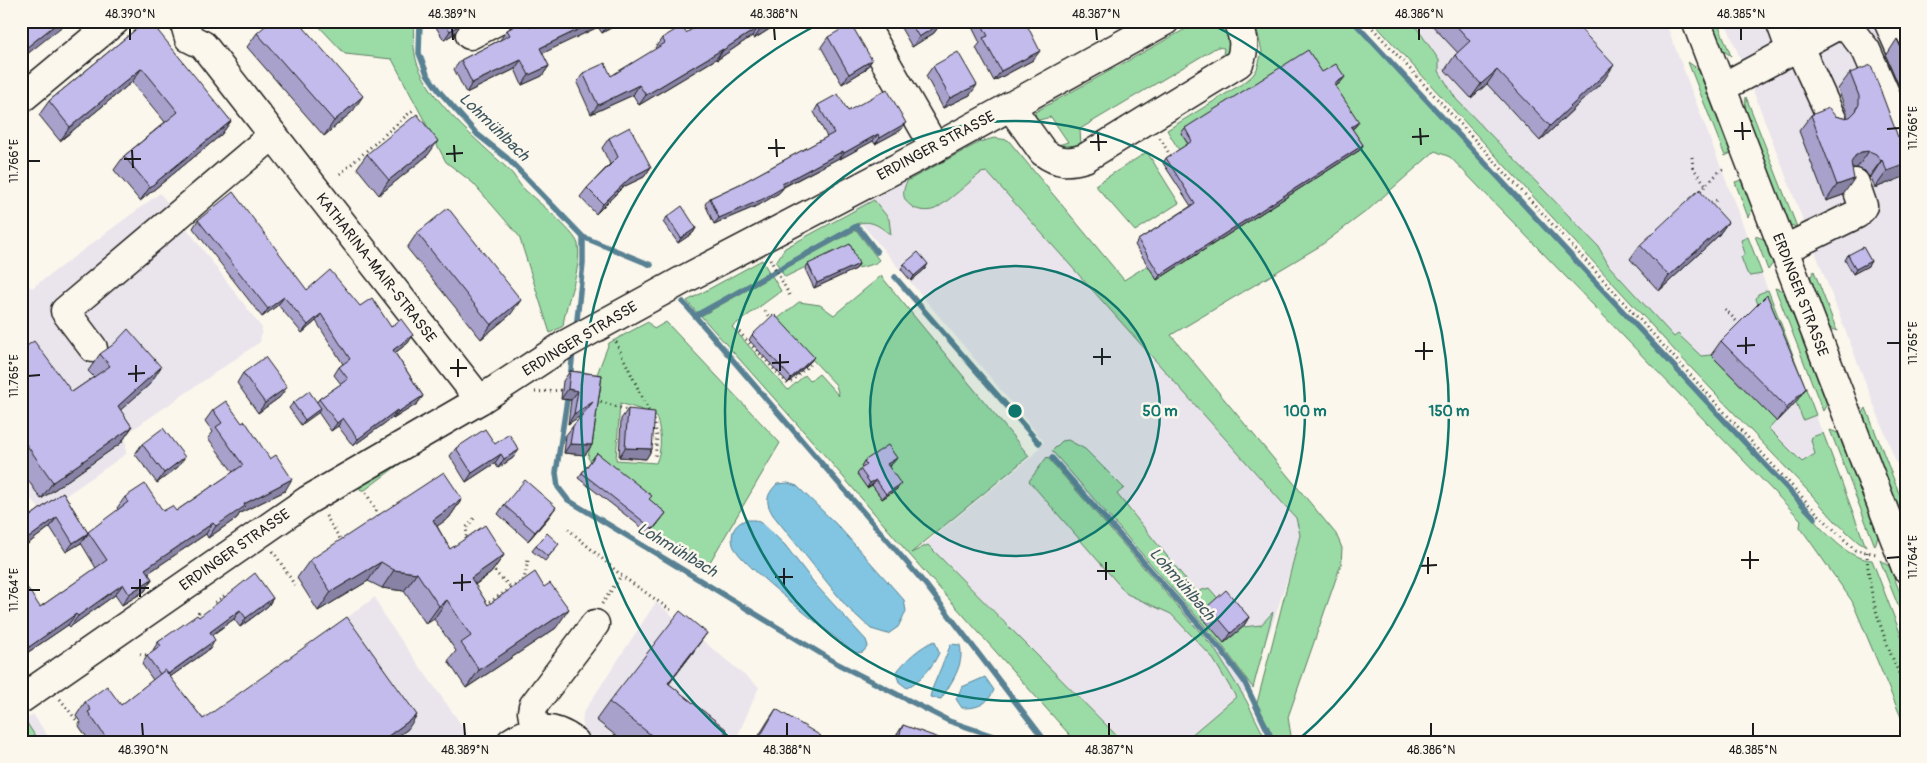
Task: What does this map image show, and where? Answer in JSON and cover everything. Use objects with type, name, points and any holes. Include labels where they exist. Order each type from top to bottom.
[{"type":"street","points":[[21,99],[115,21]]},
{"type":"street","name":"KATHARINA-MAIR-STRASSE","points":[[184,21],[189,38],[204,33],[272,135],[480,400]]},
{"type":"street","points":[[470,35],[497,21]]},
{"type":"street","points":[[862,21],[935,148]]},
{"type":"street","name":"ERDINGER STRASSE","points":[[21,699],[308,500],[480,400],[566,344],[604,333],[1165,21]]},
{"type":"street","points":[[1010,106],[1043,152],[1048,156],[1062,162],[1085,158],[1239,64],[1244,47],[1237,21]]},
{"type":"street","name":"ERDINGER STRASSE","points":[[1696,21],[1904,561]]},
{"type":"street","points":[[1780,21],[1832,119]]},
{"type":"street","points":[[1888,21],[1906,62]]},
{"type":"street","points":[[1721,88],[1845,22],[1866,50],[1906,141]]},
{"type":"street","points":[[93,348],[65,311],[272,135]]},
{"type":"street","points":[[1783,250],[1857,214],[1863,206],[1856,183]]},
{"type":"street","points":[[535,729],[532,712],[533,706],[597,616]]},
{"type":"street","points":[[511,742],[535,729],[556,731],[575,742]]},
{"type":"path","points":[[1366,21],[1814,510],[1856,550],[1904,561]]},
{"type":"path","points":[[340,174],[414,109]]},
{"type":"path","points":[[1156,130],[1171,157]]},
{"type":"path","points":[[1692,157],[1692,168],[1706,185]]},
{"type":"path","points":[[1720,199],[1706,204],[1696,196],[1725,168]]},
{"type":"path","points":[[772,264],[790,296]]},
{"type":"path","points":[[1725,309],[1741,326]]},
{"type":"path","points":[[765,311],[778,326]]},
{"type":"path","points":[[739,332],[788,384],[812,362],[805,355]]},
{"type":"path","points":[[604,333],[654,420],[657,437],[655,458]]},
{"type":"path","points":[[534,392],[562,390]]},
{"type":"path","points":[[597,392],[596,401],[633,411]]},
{"type":"path","points":[[642,414],[651,416]]},
{"type":"path","points":[[366,493],[383,521]]},
{"type":"path","points":[[326,516],[343,542]]},
{"type":"path","points":[[463,543],[467,534],[466,528],[476,516]]},
{"type":"path","points":[[568,529],[622,576],[672,611]]},
{"type":"path","points":[[273,550],[296,587]]},
{"type":"path","points":[[1867,552],[1867,568],[1872,596],[1881,628],[1906,690]]},
{"type":"path","points":[[479,608],[524,580],[528,560]]},
{"type":"path","points":[[488,561],[498,577],[504,580],[511,588]]},
{"type":"path","points":[[597,616],[622,576]]},
{"type":"path","points":[[215,602],[226,594],[228,597]]},
{"type":"path","points":[[196,623],[200,609]]},
{"type":"path","points":[[140,654],[152,656]]},
{"type":"path","points":[[58,696],[80,725]]},
{"type":"shaded area","points":[[1372,21],[1665,21],[1866,547],[1835,521],[1677,353]]},
{"type":"shaded area","points":[[1725,21],[1906,21],[1906,488],[1752,88]]},
{"type":"shaded area","points":[[983,138],[1301,511],[1304,527],[1273,623],[1242,699],[1189,742],[1115,742],[922,546],[1032,456],[1044,442],[851,211]]},
{"type":"shaded area","points":[[160,193],[262,328],[260,342],[126,434],[126,454],[42,512],[21,487],[21,280],[32,288]]},
{"type":"shaded area","points":[[375,597],[384,616],[468,734],[457,742],[179,742]]},
{"type":"shaded area","points":[[656,602],[759,687],[735,742],[598,742],[582,729],[583,713]]},
{"type":"shaded area","points":[[33,714],[52,742],[21,742],[21,723]]},
{"type":"green space","points":[[314,21],[414,21],[417,63],[433,93],[470,134],[510,171],[523,188],[563,224],[578,244],[579,254],[576,275],[563,326],[550,333],[519,236],[473,183],[446,162],[392,59],[345,54]]},
{"type":"green space","points":[[1200,21],[1227,21],[1235,44],[1222,62],[1224,48],[1217,47],[1080,129],[1081,147],[1074,151],[1055,146],[1068,142],[1051,117],[1035,121],[1035,112]]},
{"type":"green space","points":[[1255,21],[1351,21],[1823,530],[1839,545],[1857,557],[1872,560],[1906,648],[1906,729],[1852,601],[1800,527],[1801,520],[1450,157],[1435,151],[1368,210],[1320,246],[1171,335],[1336,534],[1342,548],[1341,564],[1288,717],[1292,742],[1276,742],[1257,703],[1300,535],[1296,518],[987,172],[981,173],[946,202],[932,210],[915,209],[905,200],[904,194],[907,181],[980,142],[994,138],[1008,140],[1124,280],[1148,265],[1359,150],[1181,133],[1189,146],[1180,152],[1167,130],[1245,82],[1257,69],[1262,52]]},
{"type":"green space","points":[[1372,21],[1412,21],[1439,60],[1439,71],[1456,99],[1598,246],[1609,266],[1674,337],[1678,334],[1701,356],[1711,355],[1776,421],[1769,429],[1802,462],[1815,454],[1811,440],[1812,437],[1823,433],[1866,547],[1835,521],[1677,353]]},
{"type":"green space","points":[[1710,21],[1717,21],[1731,56],[1720,48]]},
{"type":"green space","points":[[1688,62],[1698,69],[1731,153],[1725,156]]},
{"type":"green space","points":[[1746,97],[1797,227],[1790,225],[1745,110]]},
{"type":"green space","points":[[1147,152],[1179,203],[1135,231],[1095,185]]},
{"type":"green space","points":[[1741,180],[1753,208],[1748,217],[1735,182]]},
{"type":"green space","points":[[874,200],[889,219],[891,235],[879,226],[871,223],[856,224],[779,267],[776,262],[785,248]]},
{"type":"green space","points":[[856,230],[879,260],[874,264],[858,268],[847,247],[785,277],[781,271]]},
{"type":"green space","points":[[1755,236],[1764,239],[1773,263],[1768,270]]},
{"type":"green space","points":[[1748,237],[1762,274],[1750,276],[1747,273],[1741,257],[1745,254],[1741,240]]},
{"type":"green space","points":[[762,260],[769,272],[697,313],[687,301]]},
{"type":"green space","points":[[1814,271],[1837,331],[1829,328],[1810,278]]},
{"type":"green space","points":[[772,276],[781,291],[732,327],[788,390],[805,375],[810,381],[819,374],[839,396],[836,385],[776,320],[799,302],[820,305],[834,315],[881,276],[1029,456],[911,553],[928,545],[1123,742],[1076,742],[701,316]]},
{"type":"green space","points":[[1775,288],[1784,291],[1827,404],[1823,411]]},
{"type":"green space","points":[[1768,290],[1816,415],[1803,420],[1756,299],[1758,294]]},
{"type":"green space","points":[[648,322],[654,329],[666,322],[780,443],[707,567],[650,534],[588,458],[595,406],[601,384],[594,382],[609,343]],"holes":[[[620,403],[655,414],[659,425],[660,438],[660,451],[656,463],[616,460]]]},
{"type":"green space","points":[[1866,408],[1906,511],[1906,528],[1862,415]]},
{"type":"green space","points":[[1830,430],[1838,433],[1878,536],[1875,546]]},
{"type":"green space","points":[[1068,440],[1085,449],[1124,488],[1117,494],[1196,592],[1209,588],[1243,627],[1261,625],[1273,612],[1253,688],[1224,648],[1052,451],[1062,441]]},
{"type":"green space","points":[[1047,457],[1214,648],[1246,700],[1267,742],[1183,742],[1236,697],[1212,657],[1171,614],[1127,594],[1029,481]]},
{"type":"green space","points":[[400,461],[401,463],[365,490],[361,490],[356,483]]},
{"type":"green space","points":[[1880,560],[1890,567],[1906,608],[1906,626]]},
{"type":"green space","points":[[25,720],[39,742],[21,742],[21,723]]},
{"type":"water","points":[[788,483],[797,486],[839,527],[904,600],[906,611],[898,627],[888,634],[871,629],[846,606],[773,515],[768,502],[769,495],[777,484]]},
{"type":"water","points":[[745,520],[755,520],[763,524],[785,545],[815,584],[866,640],[868,646],[863,652],[857,653],[848,648],[766,581],[739,554],[733,545],[732,537],[738,524]]},
{"type":"water","points":[[935,641],[939,653],[922,677],[907,688],[899,682],[896,673],[914,654]]},
{"type":"water","points":[[951,644],[960,645],[961,660],[959,667],[941,699],[930,697],[932,689]]},
{"type":"water","points":[[985,677],[994,690],[988,699],[981,705],[962,708],[956,699],[962,687]]},
{"type":"building","points":[[21,21],[60,21],[21,52]]},
{"type":"building","points":[[146,21],[150,21],[231,121],[150,187],[124,156],[178,112],[142,68],[70,127],[49,101]]},
{"type":"building","points":[[271,21],[298,21],[363,96],[334,121],[257,33]]},
{"type":"building","points":[[444,21],[463,21],[450,31]]},
{"type":"building","points":[[527,21],[530,27],[542,21],[596,21],[540,48],[549,66],[529,75],[521,60],[472,83],[461,60],[510,35],[507,30]]},
{"type":"building","points":[[704,21],[774,21],[760,30],[759,27],[646,95],[639,85],[598,105],[583,73],[605,63],[611,76],[665,43],[662,38],[682,26],[686,33]]},
{"type":"building","points":[[909,21],[939,21],[941,23],[919,37]]},
{"type":"building","points":[[980,21],[1025,21],[1040,51],[1001,71],[983,38],[988,36]]},
{"type":"building","points":[[1452,21],[1573,21],[1614,65],[1550,126],[1497,70],[1481,84],[1455,55],[1470,41]]},
{"type":"building","points":[[851,24],[872,60],[849,74],[828,37]]},
{"type":"building","points":[[1897,39],[1906,54],[1906,59]]},
{"type":"building","points":[[1308,50],[1322,72],[1336,64],[1345,77],[1334,84],[1359,122],[1351,127],[1363,145],[1160,275],[1138,240],[1195,204],[1166,158],[1192,141],[1185,128]]},
{"type":"building","points":[[958,52],[977,85],[950,98],[933,66]]},
{"type":"building","points":[[1871,65],[1898,137],[1906,134],[1906,164],[1887,171],[1882,160],[1876,154],[1869,151],[1861,152],[1855,156],[1851,163],[1854,179],[1837,185],[1811,115],[1829,108],[1835,116],[1850,117],[1856,111],[1859,104],[1859,96],[1850,73]]},
{"type":"building","points":[[887,89],[906,123],[880,138],[878,134],[844,153],[843,151],[782,184],[784,187],[763,199],[719,218],[710,198],[742,183],[834,133],[818,105],[838,94],[848,111]]},
{"type":"building","points":[[417,114],[438,141],[389,180],[367,154]]},
{"type":"building","points":[[630,127],[651,167],[630,178],[603,204],[587,188],[618,157],[609,138]]},
{"type":"building","points":[[1699,190],[1728,222],[1669,276],[1640,245]]},
{"type":"building","points":[[233,192],[307,290],[330,270],[360,306],[372,298],[391,327],[401,319],[413,335],[393,350],[423,396],[398,412],[397,410],[358,439],[343,418],[337,423],[319,399],[348,379],[339,367],[350,359],[321,314],[308,325],[284,297],[268,309],[198,220]]},
{"type":"building","points":[[682,206],[696,228],[681,238],[667,217]]},
{"type":"building","points":[[448,208],[521,300],[491,325],[417,233]]},
{"type":"building","points":[[850,244],[859,264],[817,283],[808,264]]},
{"type":"building","points":[[1863,247],[1871,261],[1856,269],[1848,255]]},
{"type":"building","points":[[918,252],[928,264],[914,276],[904,264]]},
{"type":"building","points":[[1767,295],[1806,388],[1787,408],[1721,341]]},
{"type":"building","points":[[774,314],[814,357],[791,378],[752,335]]},
{"type":"building","points":[[128,329],[161,367],[118,406],[132,427],[53,482],[21,437],[21,350],[34,341],[72,392],[110,366],[100,354],[114,344]]},
{"type":"building","points":[[265,357],[287,387],[265,403],[243,373]]},
{"type":"building","points":[[570,371],[602,375],[592,445],[570,444],[573,426],[593,402],[574,414],[578,391],[568,389]]},
{"type":"building","points":[[309,391],[321,408],[305,420],[293,403]]},
{"type":"building","points":[[226,401],[242,423],[245,421],[270,459],[276,455],[292,479],[244,504],[245,506],[216,526],[213,523],[145,569],[152,579],[129,594],[123,584],[78,616],[76,614],[29,647],[21,636],[21,585],[24,583],[40,607],[107,560],[88,532],[128,502],[125,497],[145,484],[163,511],[172,506],[176,511],[243,465],[216,427],[222,423],[213,410]]},
{"type":"building","points":[[628,409],[655,412],[652,449],[625,448]]},
{"type":"building","points":[[163,428],[185,457],[164,473],[142,444]]},
{"type":"building","points":[[485,429],[495,444],[509,434],[519,450],[504,459],[501,454],[472,473],[456,448]]},
{"type":"building","points":[[888,445],[897,458],[887,464],[901,484],[886,494],[876,480],[870,483],[860,469],[867,465],[864,461]]},
{"type":"building","points":[[597,453],[652,496],[649,499],[666,513],[653,529],[582,473]]},
{"type":"building","points":[[444,472],[462,499],[433,520],[450,549],[485,525],[504,555],[471,578],[488,605],[535,572],[544,587],[550,583],[569,609],[479,670],[461,643],[471,636],[447,600],[439,606],[417,573],[394,570],[381,562],[331,592],[310,560]]},
{"type":"building","points":[[525,480],[556,507],[535,532],[504,505]]},
{"type":"building","points":[[63,492],[88,533],[73,543],[57,517],[26,540],[21,534],[21,523]]},
{"type":"building","points":[[547,533],[559,544],[548,557],[536,546]]},
{"type":"building","points":[[255,573],[273,598],[246,618],[240,610],[210,632],[215,640],[168,674],[165,670],[160,674],[147,656],[161,646],[158,642],[197,615],[199,617]]},
{"type":"building","points":[[1226,590],[1249,617],[1231,633],[1208,606]]},
{"type":"building","points":[[680,611],[707,633],[668,683],[727,730],[718,742],[660,742],[609,702]]},
{"type":"building","points":[[347,617],[417,715],[380,742],[109,742],[88,712],[91,710],[85,702],[107,686],[121,705],[165,670],[203,719]]},
{"type":"building","points":[[776,709],[821,736],[817,742],[757,742]]},
{"type":"building","points":[[903,725],[939,738],[937,742],[897,742]]},
{"type":"waterway","name":"Lohmühlbach","points":[[420,21],[419,53],[427,74],[439,91],[477,134],[507,158],[583,237],[583,263],[576,329]]},
{"type":"waterway","points":[[1353,21],[1815,518]]},
{"type":"waterway","name":"Lohmühlbach","points":[[695,316],[857,226],[877,252]]},
{"type":"waterway","name":"Lohmühlbach","points":[[583,237],[651,265]]},
{"type":"waterway","name":"Lohmühlbach","points":[[895,277],[1039,443]]},
{"type":"waterway","name":"Lohmühlbach","points":[[683,302],[926,585],[1046,742]]},
{"type":"waterway","name":"Lohmühlbach","points":[[570,379],[573,351]]},
{"type":"waterway","name":"Lohmühlbach","points":[[568,393],[556,473],[558,487],[568,500],[838,664],[949,721],[1011,742]]},
{"type":"waterway","name":"Lohmühlbach","points":[[1052,458],[1221,650],[1244,681],[1273,742]]}]
